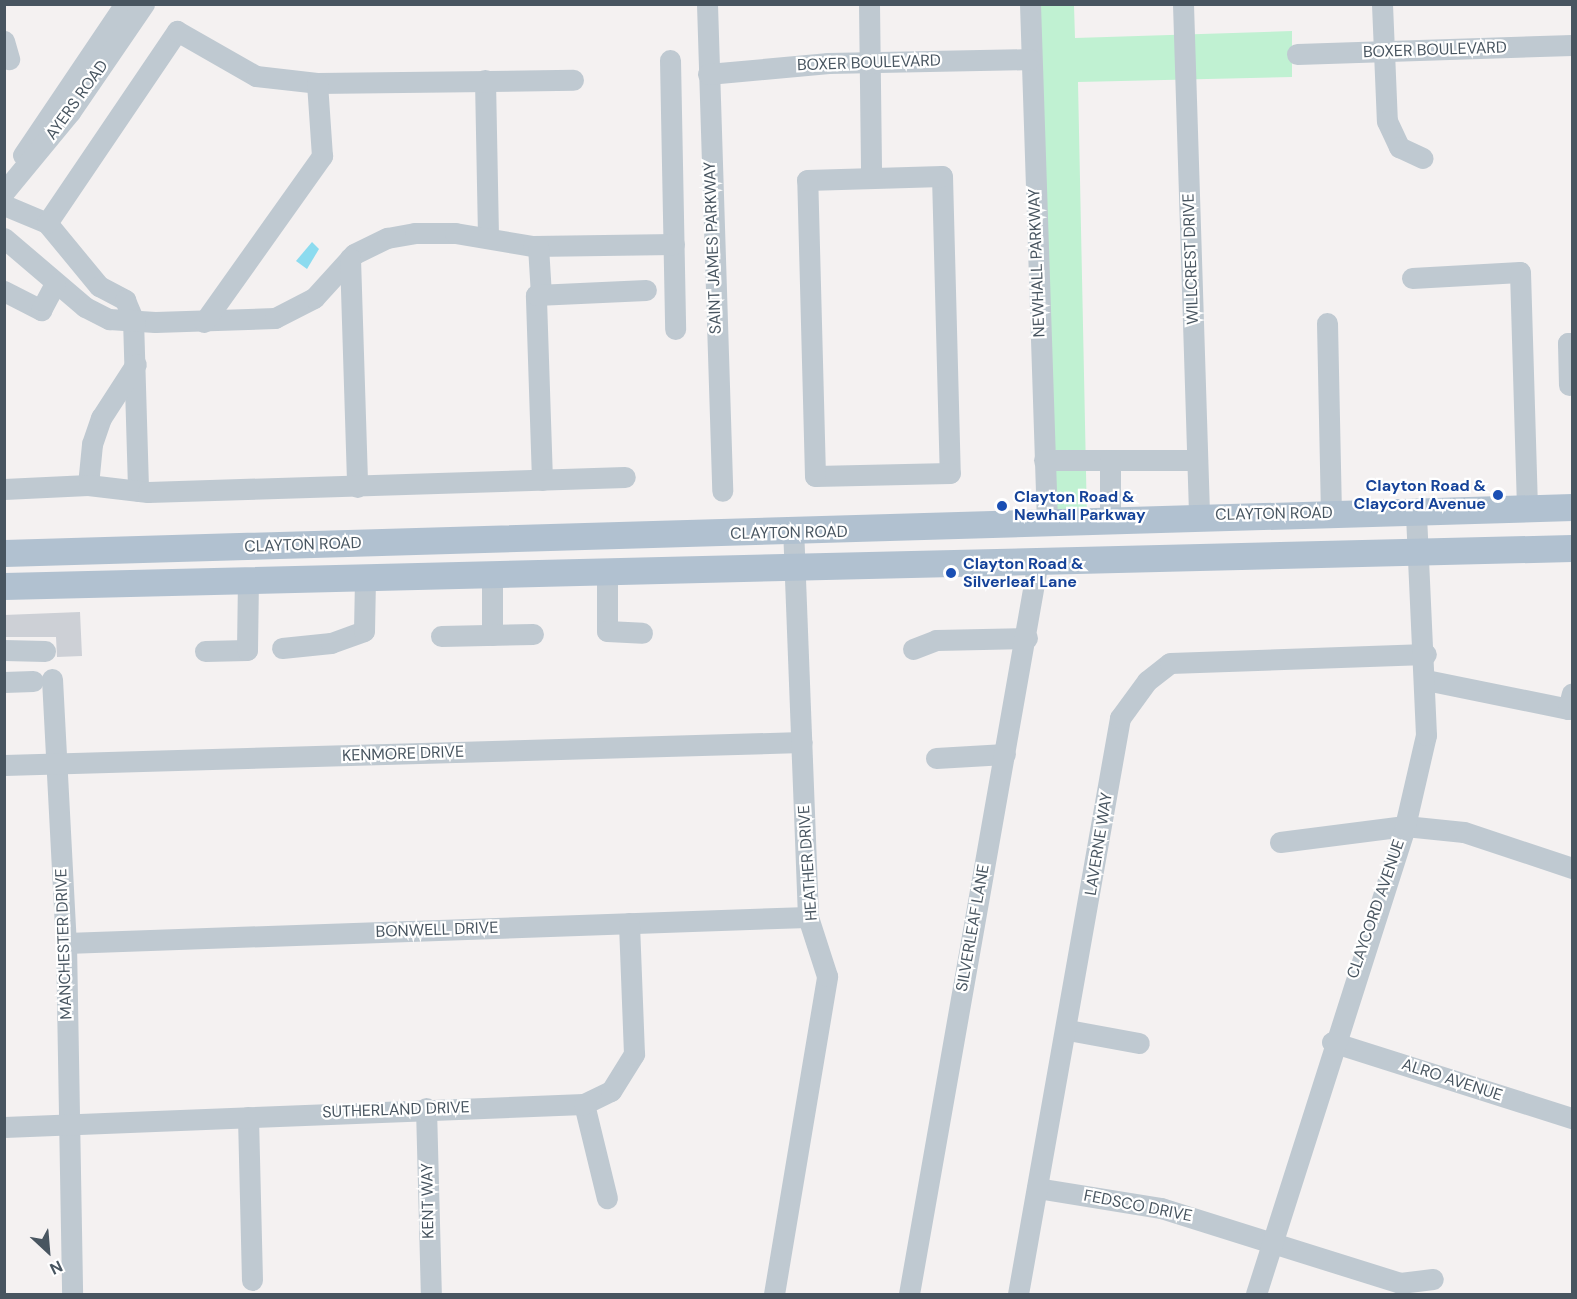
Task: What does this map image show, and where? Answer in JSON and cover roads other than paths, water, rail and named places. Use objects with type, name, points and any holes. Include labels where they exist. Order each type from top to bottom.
[{"type":"main road","name":"CLAYTON ROAD","points":[[4,553],[793,532],[1199,514],[1416,512],[1572,507]]},
{"type":"main road","points":[[959,563],[994,540],[1036,536],[1047,522],[1059,535],[1110,556]]},
{"type":"main road","name":"CLAYTON ROAD","points":[[4,586],[795,568],[1038,561],[1110,556],[1572,548]]},
{"type":"street","name":"AYERS ROAD","points":[[4,188],[39,125],[125,4]]},
{"type":"street","name":"AYERS ROAD","points":[[4,192],[70,112],[144,4]]},
{"type":"street","name":"SAINT JAMES PARKWAY","points":[[706,4],[722,490]]},
{"type":"street","points":[[868,4],[871,178]]},
{"type":"street","name":"NEWHALL PARKWAY","points":[[1030,4],[1047,522]]},
{"type":"street","name":"WILLCREST DRIVE","points":[[1183,4],[1199,514]]},
{"type":"street","points":[[1382,4],[1387,121],[1399,147],[1423,158]]},
{"type":"street","points":[[47,223],[177,31],[256,76],[317,83],[573,80]]},
{"type":"street","name":"BOXER BOULEVARD","points":[[1297,54],[1572,45]]},
{"type":"street","name":"BOXER BOULEVARD","points":[[708,74],[869,62],[1030,58]]},
{"type":"street","points":[[670,60],[675,329]]},
{"type":"street","points":[[485,80],[488,238]]},
{"type":"street","points":[[204,322],[322,156],[317,83]]},
{"type":"street","points":[[942,176],[950,473],[815,476],[807,180],[871,178],[942,176]]},
{"type":"street","points":[[4,205],[47,223],[99,286],[125,300],[133,319],[138,491]]},
{"type":"street","points":[[4,238],[55,284],[110,319],[204,322],[275,318],[314,298],[350,258],[387,238],[415,233],[488,238],[538,246],[674,244]]},
{"type":"street","points":[[538,246],[541,295]]},
{"type":"street","points":[[350,258],[357,487]]},
{"type":"street","points":[[1412,278],[1520,272],[1527,509]]},
{"type":"street","points":[[4,291],[41,310],[55,284]]},
{"type":"street","points":[[542,480],[536,295],[646,290]]},
{"type":"street","points":[[1327,323],[1331,513]]},
{"type":"street","points":[[1569,385],[1568,343],[1572,343]]},
{"type":"street","points":[[88,485],[92,444],[102,418],[136,364]]},
{"type":"street","points":[[1044,460],[1197,460]]},
{"type":"street","points":[[1110,460],[1110,519]]},
{"type":"street","points":[[4,489],[88,485],[138,491],[357,487],[625,477]]},
{"type":"street","name":"CLAYCORD AVENUE","points":[[1256,1294],[1332,1042],[1405,826],[1426,735],[1426,654],[1416,512]]},
{"type":"street","name":"HEATHER DRIVE","points":[[774,1294],[824,1018],[827,976],[808,917],[793,532]]},
{"type":"street","name":"SILVERLEAF LANE","points":[[909,1294],[1027,638],[1038,561]]},
{"type":"street","points":[[607,572],[607,631],[642,633]]},
{"type":"street","points":[[492,575],[492,635]]},
{"type":"street","points":[[282,648],[331,644],[364,631],[365,578]]},
{"type":"street","points":[[206,651],[247,650],[248,580]]},
{"type":"street","points":[[441,636],[533,634]]},
{"type":"street","points":[[913,649],[936,640],[1027,638]]},
{"type":"street","points":[[4,650],[45,651]]},
{"type":"street","name":"LAVERNE WAY","points":[[1018,1294],[1068,1030],[1120,717],[1147,681],[1170,663],[1426,654]]},
{"type":"street","name":"MANCHESTER DRIVE","points":[[4,682],[42,680],[57,764],[66,943],[72,1294]]},
{"type":"street","points":[[1426,680],[1568,708],[1572,693]]},
{"type":"street","name":"KENMORE DRIVE","points":[[4,765],[801,742]]},
{"type":"street","points":[[936,758],[1005,754]]},
{"type":"street","points":[[1280,842],[1405,826],[1464,832],[1572,868]]},
{"type":"street","name":"BONWELL DRIVE","points":[[66,943],[808,917]]},
{"type":"street","name":"SUTHERLAND DRIVE","points":[[4,1126],[426,1108],[584,1104],[611,1091],[634,1054],[629,923]]},
{"type":"street","points":[[1068,1030],[1139,1043]]},
{"type":"street","name":"ALRO AVENUE","points":[[1332,1042],[1572,1118]]},
{"type":"street","points":[[584,1104],[607,1198]]},
{"type":"street","name":"KENT WAY","points":[[426,1108],[431,1294]]},
{"type":"street","points":[[248,1117],[252,1280]]},
{"type":"street","name":"FEDSCO DRIVE","points":[[1037,1188],[1161,1208],[1273,1239],[1400,1283],[1433,1279]]},
{"type":"water","points":[[312,242],[319,249],[307,269],[296,261]]},
{"type":"place","name":"Clayton Road & Claycord Avenue","points":[[1498,495]]},
{"type":"place","name":"Clayton Road & Newhall Parkway","points":[[1002,506]]},
{"type":"place","name":"Clayton Road & Silverleaf Lane","points":[[951,573]]}]
